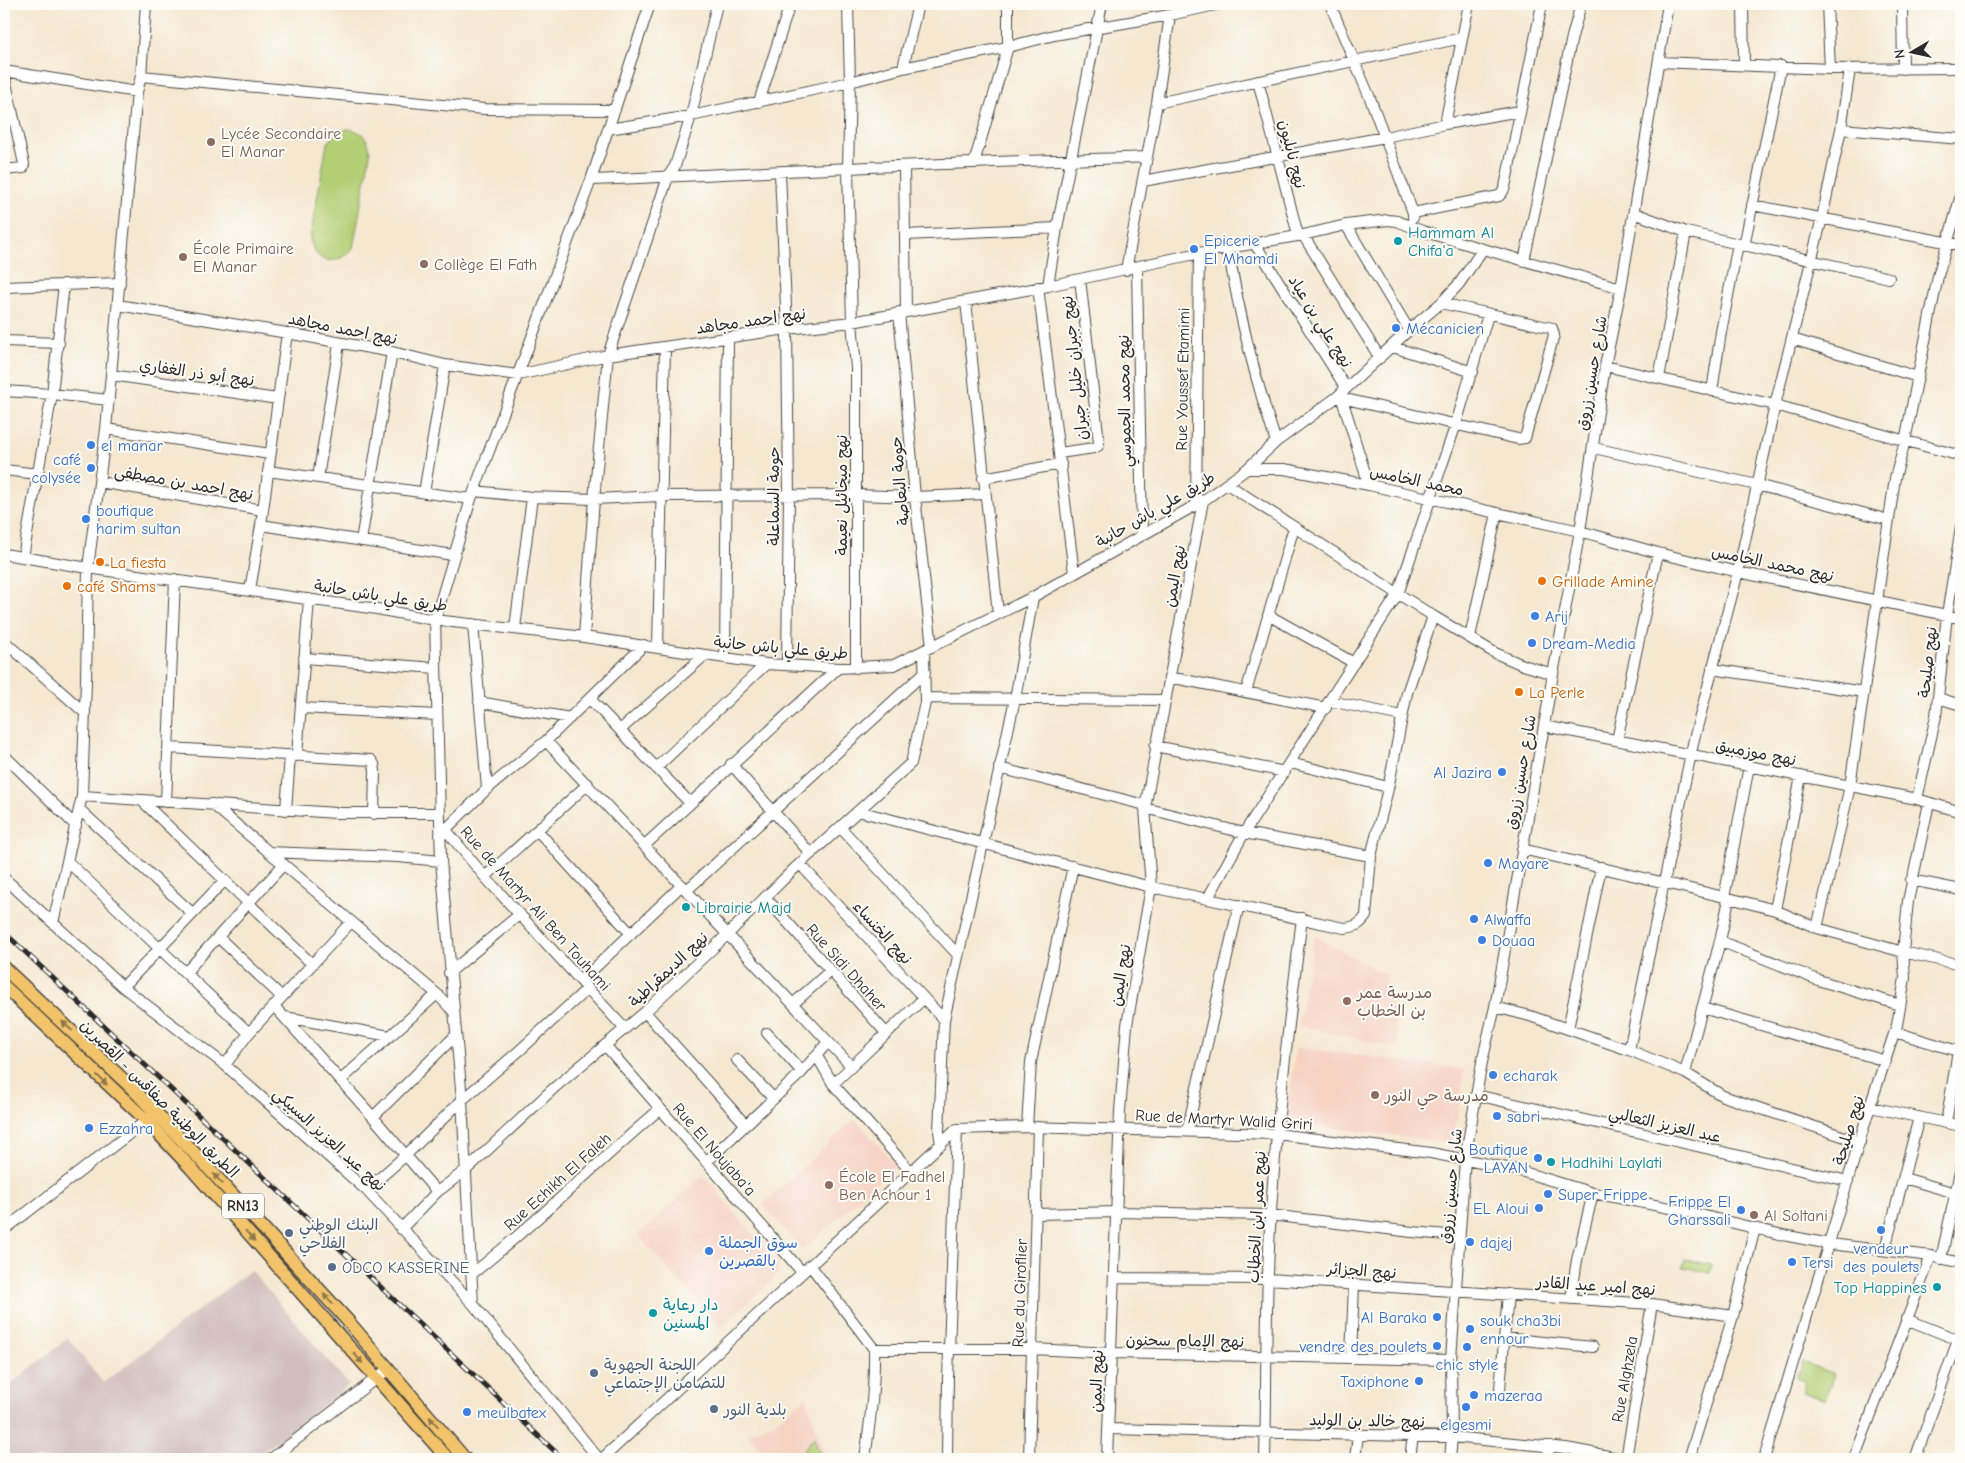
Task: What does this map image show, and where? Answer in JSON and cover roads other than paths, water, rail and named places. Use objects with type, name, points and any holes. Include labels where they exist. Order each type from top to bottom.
[{"type":"main road","name":"الطريق الوطنية صفاقس - القصرين","points":[[4,968],[84,1042],[196,1164],[242,1204],[346,1320],[465,1459]]},
{"type":"main road","name":"الطريق الوطنية صفاقس - القصرين","points":[[4,986],[151,1117]]},
{"type":"main road","name":"الطريق الوطنية صفاقس - القصرين","points":[[196,1164],[230,1214],[448,1459]]},
{"type":"main road","points":[[230,1214],[242,1204]]},
{"type":"main road","points":[[281,1270],[292,1261]]},
{"type":"street","points":[[53,923],[82,796],[88,568],[109,400],[137,92],[141,76],[146,4]]},
{"type":"street","points":[[473,1304],[462,1100],[440,861],[443,833],[439,813],[435,620],[453,555],[473,495],[591,180],[650,4]]},
{"type":"street","points":[[584,637],[594,499],[608,355],[668,177],[676,166],[691,116],[717,4]]},
{"type":"street","points":[[759,102],[790,4]]},
{"type":"street","name":"نهج ميخائيل نعيمة","points":[[848,4],[850,82],[848,169],[852,322],[856,368],[856,668]]},
{"type":"street","points":[[903,68],[918,4]]},
{"type":"street","points":[[974,163],[1008,47],[1008,4]]},
{"type":"street","points":[[1074,573],[1059,453],[1043,287],[1058,228],[1102,4]]},
{"type":"street","points":[[608,129],[691,116],[850,82],[903,68],[1008,47],[1037,39],[1220,4]]},
{"type":"street","points":[[1330,4],[1385,137],[1413,213],[1413,226]]},
{"type":"street","points":[[1445,124],[1469,4]]},
{"type":"street","points":[[1413,213],[1502,194],[1542,4]]},
{"type":"street","points":[[1524,261],[1572,37],[1581,4]]},
{"type":"street","name":"شارع حسين زروق","points":[[1450,1459],[1452,1437],[1451,1360],[1458,1236],[1465,1160],[1476,1095],[1495,1007],[1580,531],[1606,366],[1634,214],[1668,4]]},
{"type":"street","points":[[1743,4],[1744,65]]},
{"type":"street","points":[[1827,4],[1830,69]]},
{"type":"street","points":[[1902,4],[1904,69]]},
{"type":"street","points":[[1126,270],[1157,103],[1170,15]]},
{"type":"street","points":[[1157,103],[1462,38]]},
{"type":"street","points":[[1659,62],[1830,69],[1961,68]]},
{"type":"street","points":[[1712,391],[1721,332],[1752,205],[1781,66]]},
{"type":"street","points":[[1629,1050],[1690,754],[1738,572],[1757,485],[1822,218],[1841,129],[1850,69]]},
{"type":"street","points":[[4,170],[23,168],[24,164],[4,73],[48,77],[137,92]]},
{"type":"street","points":[[141,76],[484,109],[615,110]]},
{"type":"street","name":"نهج نابليون","points":[[1258,81],[1300,235],[1380,358]]},
{"type":"street","points":[[1143,181],[1520,111]]},
{"type":"street","points":[[1841,129],[1961,139]]},
{"type":"street","points":[[591,180],[1147,157]]},
{"type":"street","name":"حومة البعاصة","points":[[904,166],[903,311],[928,648]]},
{"type":"street","name":"حومة السماعلة","points":[[780,173],[787,329],[789,495],[787,664]]},
{"type":"street","points":[[1817,928],[1850,786],[1895,478],[1905,441],[1947,242],[1961,195]]},
{"type":"street","points":[[1752,205],[1961,245]]},
{"type":"street","points":[[1634,214],[1686,232],[1889,278]]},
{"type":"street","name":"نهج احمد مجاهد","points":[[118,305],[392,352],[445,365],[518,375],[608,355],[787,329],[852,322],[903,311],[1043,287],[1138,268],[1199,253],[1255,244],[1346,225],[1388,220],[1397,220],[1483,249],[1621,288]]},
{"type":"street","points":[[1346,225],[1409,330]]},
{"type":"street","points":[[904,235],[1058,228]]},
{"type":"street","points":[[1659,378],[1686,232]]},
{"type":"street","name":"نهج علي بن عياد","points":[[1255,244],[1346,388]]},
{"type":"street","points":[[1228,248],[1236,296],[1263,404],[1276,442]]},
{"type":"street","name":"طريق علي باش حانبة","points":[[4,554],[88,568],[377,608],[435,620],[584,637],[766,664],[838,668],[894,666],[1033,597],[1199,503],[1227,484],[1247,469],[1276,442],[1339,398],[1346,388],[1441,303],[1459,284],[1483,249]]},
{"type":"street","name":"Rue Youssef Etamimi","points":[[1199,253],[1199,503]]},
{"type":"street","name":"نهج محمد الجموسي","points":[[1138,268],[1142,534]]},
{"type":"street","name":"نهج جبران خليل جبران","points":[[1059,453],[1094,448],[1098,446],[1099,442],[1080,279]]},
{"type":"street","points":[[4,287],[120,283]]},
{"type":"street","points":[[23,557],[52,394],[64,284]]},
{"type":"street","points":[[966,300],[998,614]]},
{"type":"street","points":[[1339,398],[1522,440],[1527,436],[1554,331],[1547,326],[1488,315],[1441,303]]},
{"type":"street","points":[[1208,898],[1244,833],[1398,594],[1473,372],[1488,315]]},
{"type":"street","points":[[250,590],[261,525],[287,333]]},
{"type":"street","points":[[725,657],[728,338]]},
{"type":"street","points":[[1792,339],[1918,377]]},
{"type":"street","points":[[4,341],[59,342]]},
{"type":"street","points":[[318,478],[339,344]]},
{"type":"street","points":[[658,647],[665,347]]},
{"type":"street","points":[[1393,347],[1473,372]]},
{"type":"street","points":[[361,541],[392,352]]},
{"type":"street","points":[[424,493],[445,365]]},
{"type":"street","points":[[1606,366],[1776,405],[1961,456]]},
{"type":"street","name":"نهج أبو ذر الغفاري","points":[[111,375],[278,399]]},
{"type":"street","points":[[4,391],[109,400]]},
{"type":"street","points":[[1339,398],[1369,485]]},
{"type":"street","points":[[106,429],[270,454]]},
{"type":"street","points":[[1594,448],[1757,485],[1889,520]]},
{"type":"street","points":[[983,478],[1061,464]]},
{"type":"street","name":"محمد الخامس","points":[[1247,469],[1284,469],[1369,485],[1580,531]]},
{"type":"street","points":[[4,470],[38,474]]},
{"type":"street","points":[[268,471],[424,493],[594,499],[661,496],[856,495],[916,497],[985,494]]},
{"type":"street","name":"نهج احمد بن مصطفى","points":[[99,482],[263,510]]},
{"type":"street","points":[[1227,484],[1398,594],[1495,653],[1523,665],[1553,674]]},
{"type":"street","points":[[515,628],[532,497]]},
{"type":"street","name":"نهج اليمن","points":[[1107,1459],[1120,1129],[1127,1025],[1151,887],[1145,806],[1199,503]]},
{"type":"street","points":[[1470,637],[1497,513]]},
{"type":"street","points":[[261,525],[453,555]]},
{"type":"street","points":[[1246,692],[1294,527]]},
{"type":"street","name":"نهج صليحة","points":[[1917,799],[1936,716],[1947,615],[1961,527]]},
{"type":"street","name":"نهج محمد الخامس","points":[[1580,531],[1658,553],[1738,572],[1961,618]]},
{"type":"street","points":[[1617,740],[1658,553]]},
{"type":"street","points":[[166,802],[175,580]]},
{"type":"street","points":[[942,1145],[939,1131],[944,1020],[1015,699],[1033,597]]},
{"type":"street","points":[[286,810],[301,708],[309,599]]},
{"type":"street","points":[[1268,615],[1354,663]]},
{"type":"street","points":[[858,811],[1151,887],[1344,928],[1354,927],[1361,923],[1366,916],[1371,856],[1388,787],[1407,693],[1433,616]]},
{"type":"street","points":[[473,624],[478,702],[487,789]]},
{"type":"street","points":[[4,640],[85,713]]},
{"type":"street","points":[[443,833],[487,789],[570,718],[644,646]]},
{"type":"street","name":"نهج الديمقراطية","points":[[401,1229],[437,1192],[466,1170],[554,1088],[645,1012],[800,864],[911,763],[925,698],[925,672],[928,648]]},
{"type":"street","points":[[620,730],[705,655]]},
{"type":"street","points":[[304,658],[436,668]]},
{"type":"street","points":[[656,768],[766,664]]},
{"type":"street","points":[[645,845],[731,764],[838,668]]},
{"type":"street","points":[[1712,669],[1864,692]]},
{"type":"street","points":[[366,1190],[405,1156],[462,1100],[520,1051],[631,934],[733,849],[771,811],[925,672]]},
{"type":"street","points":[[1169,677],[1246,692],[1402,716]]},
{"type":"street","points":[[925,698],[1165,700]]},
{"type":"street","points":[[1938,698],[1961,705]]},
{"type":"street","points":[[590,699],[690,803]]},
{"type":"street","points":[[478,702],[570,718]]},
{"type":"street","points":[[301,708],[437,715]]},
{"type":"street","name":"نهج موزمبيق","points":[[1544,726],[1917,799],[1961,812]]},
{"type":"street","points":[[546,740],[851,1066]]},
{"type":"street","points":[[1156,746],[1284,772]]},
{"type":"street","points":[[169,748],[374,762],[374,814]]},
{"type":"street","points":[[4,755],[76,826]]},
{"type":"street","points":[[1290,763],[1388,787]]},
{"type":"street","points":[[731,764],[811,854]]},
{"type":"street","points":[[1685,1073],[1720,941],[1750,766]]},
{"type":"street","points":[[999,768],[1244,833],[1371,856]]},
{"type":"street","points":[[1775,910],[1801,776]]},
{"type":"street","points":[[485,877],[588,784]]},
{"type":"street","points":[[82,796],[286,810],[374,814],[439,813]]},
{"type":"street","points":[[141,800],[312,964]]},
{"type":"street","name":"نهج صليحة","points":[[1764,1459],[1870,1107],[1895,1032],[1905,972],[1902,952],[1911,880],[1929,803]]},
{"type":"street","points":[[212,804],[437,994],[453,1011]]},
{"type":"street","points":[[79,810],[192,913]]},
{"type":"street","points":[[840,827],[958,955]]},
{"type":"street","points":[[537,830],[631,934]]},
{"type":"street","name":"Rue de Martyr Ali Ben Touhami","points":[[443,833],[625,1029]]},
{"type":"street","points":[[1522,849],[1775,910],[1817,928],[1902,952],[1961,965]]},
{"type":"street","points":[[268,852],[398,857],[440,861]]},
{"type":"street","points":[[67,860],[160,946],[249,1033]]},
{"type":"street","points":[[186,972],[283,864]]},
{"type":"street","name":"نهج الخنساء","points":[[800,864],[944,1020]]},
{"type":"street","points":[[1027,1127],[1031,1062],[1073,866]]},
{"type":"street","points":[[1568,1029],[1601,867]]},
{"type":"street","name":"نهج عبد العزيز السبيكي","points":[[4,878],[123,987],[225,1065],[366,1190],[473,1304],[604,1458]]},
{"type":"street","points":[[123,987],[224,880]]},
{"type":"street","points":[[1911,880],[1961,890]]},
{"type":"street","name":"Rue Sidi Dhaher","points":[[765,898],[886,1033]]},
{"type":"street","points":[[1187,1130],[1238,905]]},
{"type":"street","points":[[449,973],[520,914]]},
{"type":"street","name":"نهج عمر ابن الخطاب","points":[[1265,1459],[1270,1215],[1276,1134],[1302,918]]},
{"type":"street","points":[[225,1065],[249,1033],[351,922]]},
{"type":"street","points":[[218,937],[282,997]]},
{"type":"street","points":[[1720,941],[1818,980],[1900,1005]]},
{"type":"street","points":[[793,1004],[830,971]]},
{"type":"street","points":[[341,1080],[437,994]]},
{"type":"street","points":[[833,1084],[923,999]]},
{"type":"street","points":[[274,1006],[341,1080],[437,1192]]},
{"type":"street","points":[[1495,1007],[1530,1016],[1629,1050],[1685,1073],[1723,1096],[1860,1142]]},
{"type":"street","points":[[1702,1008],[1886,1061]]},
{"type":"street","points":[[645,1012],[745,1124]]},
{"type":"street","points":[[286,1018],[390,1036]]},
{"type":"street","points":[[1895,1032],[1960,1051],[1946,1123]]},
{"type":"street","points":[[767,1033],[802,1072]]},
{"type":"street","points":[[373,1117],[456,1036]]},
{"type":"street","points":[[706,1162],[802,1072],[828,1042]]},
{"type":"street","name":"Rue El Noujaba'a","points":[[605,1045],[802,1272]]},
{"type":"street","points":[[817,1056],[833,1084],[912,1172]]},
{"type":"street","points":[[737,1060],[774,1098]]},
{"type":"street","name":"عبد العزيز الثعالبي","points":[[1476,1095],[1848,1181]]},
{"type":"street","points":[[1870,1107],[1961,1126]]},
{"type":"street","name":"Rue Echikh El Faleh","points":[[472,1274],[515,1240],[660,1109]]},
{"type":"street","points":[[4,1230],[151,1117]]},
{"type":"street","points":[[1886,1249],[1919,1117]]},
{"type":"street","name":"Rue de Martyr Walid Griri","points":[[957,1129],[1027,1127],[1276,1134],[1431,1153],[1517,1170],[1593,1193],[1680,1210],[1830,1244],[1886,1249],[1961,1263]]},
{"type":"street","name":"Rue du Giroflier","points":[[1029,1459],[1038,1128]]},
{"type":"street","points":[[604,1458],[718,1349],[780,1295],[802,1272],[942,1145],[957,1129]]},
{"type":"street","points":[[947,1459],[957,1129]]},
{"type":"street","points":[[1854,1459],[1906,1319],[1936,1258],[1956,1201],[1961,1167]]},
{"type":"street","points":[[1904,1178],[1956,1201]]},
{"type":"street","points":[[1570,1299],[1593,1193]]},
{"type":"street","points":[[1036,1214],[1118,1212],[1270,1215],[1458,1236]]},
{"type":"street","points":[[1689,1459],[1733,1316],[1755,1228]]},
{"type":"street","points":[[810,1265],[874,1349],[875,1380],[865,1459]]},
{"type":"street","name":"نهج الجزائر","points":[[1115,1278],[1268,1279],[1455,1292]]},
{"type":"street","points":[[1351,1357],[1354,1285]]},
{"type":"street","name":"نهج امير عبد القادر","points":[[1455,1292],[1652,1304],[1733,1316]]},
{"type":"street","points":[[1500,1389],[1508,1294]]},
{"type":"street","name":"Rue Alghzela","points":[[1625,1459],[1652,1304]]},
{"type":"street","points":[[1906,1319],[1960,1340],[1915,1459]]},
{"type":"street","points":[[1504,1338],[1593,1347]]},
{"type":"street","name":"نهج الإمام سحنون","points":[[874,1349],[1032,1349],[1112,1353],[1451,1360]]},
{"type":"street","points":[[271,1459],[387,1370]]},
{"type":"street","name":"نهج خالد بن الوليد","points":[[1108,1429],[1452,1437],[1550,1446],[1625,1459]]},
{"type":"street","points":[[1355,1459],[1358,1435]]},
{"type":"street","points":[[1410,1459],[1413,1435]]},
{"type":"street","points":[[1547,1459],[1550,1446]]},
{"type":"railway","points":[[4,932],[563,1459]]},
{"type":"place","name":"Lycée Secondaire El Manar","points":[[211,142]]},
{"type":"place","name":"Hammam Al Chifa'a","points":[[1398,241]]},
{"type":"place","name":"Epicerie El Mhamdi","points":[[1194,249]]},
{"type":"place","name":"École Primaire El Manar","points":[[183,257]]},
{"type":"place","name":"Collège El Fath","points":[[424,264]]},
{"type":"place","name":"Mécanicien","points":[[1396,328]]},
{"type":"place","name":"el manar","points":[[91,445]]},
{"type":"place","name":"café colysée","points":[[91,468]]},
{"type":"place","name":"boutique harim sultan","points":[[86,519]]},
{"type":"place","name":"La fiesta","points":[[100,562]]},
{"type":"place","name":"Grillade Amine","points":[[1542,581]]},
{"type":"place","name":"café Shams","points":[[67,586]]},
{"type":"place","name":"Arij","points":[[1535,616]]},
{"type":"place","name":"Dream-Media","points":[[1532,643]]},
{"type":"place","name":"La Perle","points":[[1519,692]]},
{"type":"place","name":"Al Jazira","points":[[1502,772]]},
{"type":"place","name":"Mayare","points":[[1488,863]]},
{"type":"place","name":"Librairie Majd","points":[[686,907]]},
{"type":"place","name":"Alwaffa","points":[[1474,919]]},
{"type":"place","name":"Douaa","points":[[1482,940]]},
{"type":"place","name":"مدرسة عمر بن الخطاب","points":[[1347,1001]]},
{"type":"place","name":"echarak","points":[[1493,1075]]},
{"type":"place","name":"مدرسة حي النور","points":[[1375,1095]]},
{"type":"place","name":"sabri","points":[[1497,1116]]},
{"type":"place","name":"Ezzahra","points":[[89,1128]]},
{"type":"place","name":"Boutique LAYAN","points":[[1538,1158]]},
{"type":"place","name":"Hadhihi Laylati","points":[[1551,1162]]},
{"type":"place","name":"École El Fadhel Ben Achour 1","points":[[829,1185]]},
{"type":"place","name":"Super Frippe","points":[[1548,1194]]},
{"type":"place","name":"EL Aloui","points":[[1539,1208]]},
{"type":"place","name":"Frippe El Gharssali","points":[[1741,1210]]},
{"type":"place","name":"Al Soltani","points":[[1754,1215]]},
{"type":"place","name":"vendeur des poulets","points":[[1881,1230]]},
{"type":"place","name":"البنك الوطني الفلاحي","points":[[289,1233]]},
{"type":"place","name":"dajej","points":[[1470,1242]]},
{"type":"place","name":"سوق الجملة بالقصرين","points":[[709,1251]]},
{"type":"place","name":"Tersi","points":[[1792,1262]]},
{"type":"place","name":"ODCO KASSERINE","points":[[332,1267]]},
{"type":"place","name":"Top Happines","points":[[1937,1287]]},
{"type":"place","name":"دار رعاية المسنين","points":[[653,1313]]},
{"type":"place","name":"Al Baraka","points":[[1437,1317]]},
{"type":"place","name":"souk cha3bi ennour","points":[[1470,1329]]},
{"type":"place","name":"vendre des poulets","points":[[1437,1346]]},
{"type":"place","name":"chic style","points":[[1467,1347]]},
{"type":"place","name":"اللجنة الجهوية للتضامن الإجتماعي","points":[[594,1373]]},
{"type":"place","name":"Taxiphone","points":[[1419,1381]]},
{"type":"place","name":"mazeraa","points":[[1474,1395]]},
{"type":"place","name":"elgesmi","points":[[1466,1407]]},
{"type":"place","name":"بلدية النور","points":[[714,1409]]},
{"type":"place","name":"meulbatex","points":[[467,1412]]}]
